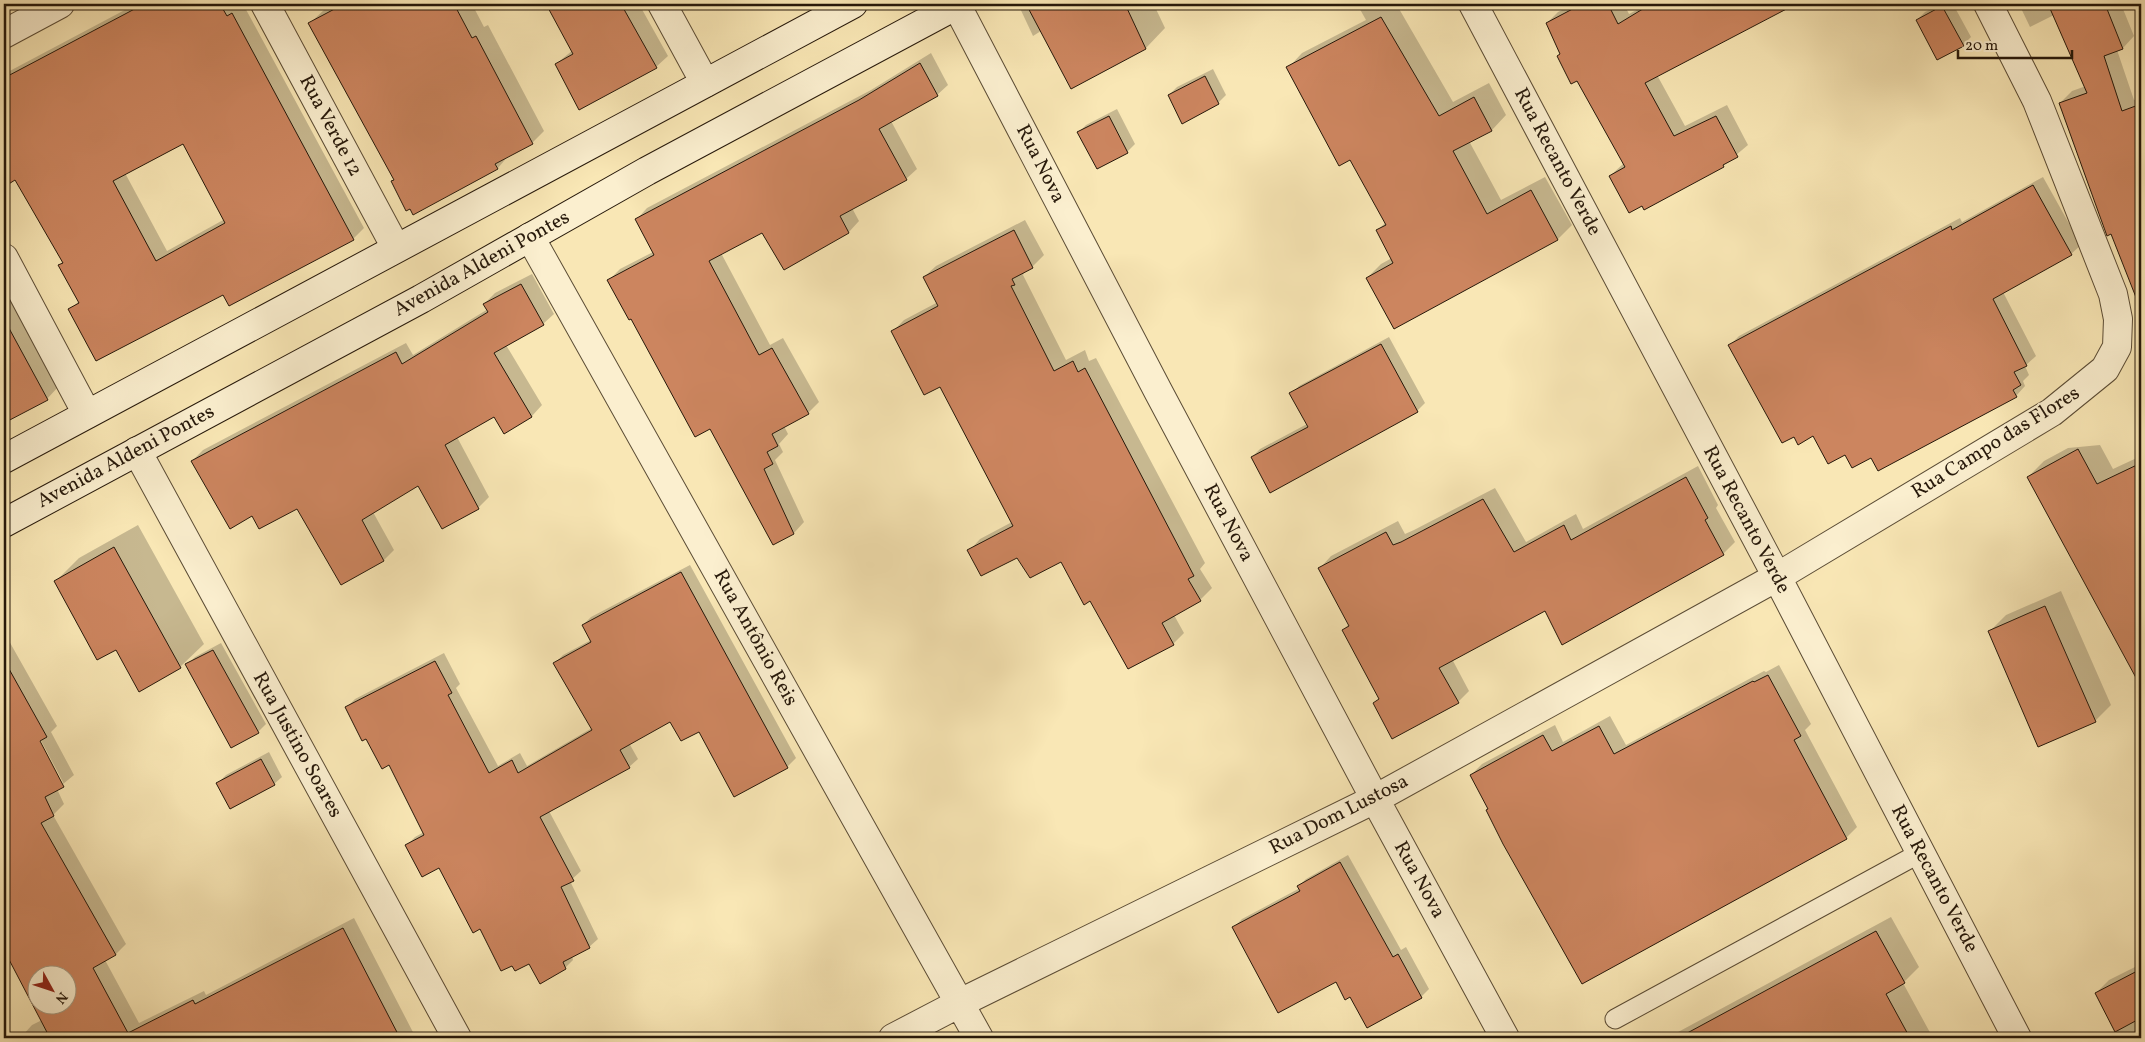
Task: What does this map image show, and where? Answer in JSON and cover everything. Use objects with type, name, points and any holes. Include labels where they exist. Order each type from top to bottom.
[{"type":"street","points":[[4,34],[60,4]]},
{"type":"street","name":"Rua Verde 12","points":[[265,4],[396,248]]},
{"type":"street","points":[[662,4],[705,83]]},
{"type":"street","points":[[4,459],[853,4]]},
{"type":"street","name":"Avenida Aldeni Pontes","points":[[4,523],[421,299],[647,171],[957,4]]},
{"type":"street","name":"Rua Nova","points":[[957,4],[1158,391],[1505,1038]]},
{"type":"street","name":"Rua Recanto Verde","points":[[1473,4],[2017,1038]]},
{"type":"street","name":"Rua Campo das Flores","points":[[1776,578],[2052,412],[2105,369],[2117,347],[2118,319],[2113,294],[2037,102],[1988,4]]},
{"type":"street","name":"Rua Antônio Reis","points":[[530,237],[979,1038]]},
{"type":"street","points":[[4,258],[87,414]]},
{"type":"street","name":"Rua Justino Soares","points":[[137,451],[457,1038]]},
{"type":"street","name":"Rua Dom Lustosa","points":[[893,1038],[1375,798],[1776,578]]},
{"type":"lane","points":[[1615,1019],[1920,853]]},
{"type":"building","points":[[144,4],[220,4],[227,16],[232,13],[354,240],[229,306],[223,295],[96,361],[68,309],[79,303],[58,265],[63,263],[15,180],[4,187],[4,78]],"holes":[[[183,144],[225,223],[156,261],[113,181]]]},
{"type":"building","points":[[344,4],[454,4],[472,38],[476,36],[533,144],[495,164],[498,169],[413,215],[410,209],[406,211],[391,181],[394,180],[308,23]]},
{"type":"building","points":[[546,4],[621,4],[657,68],[579,110],[555,64],[573,54]]},
{"type":"building","points":[[1026,4],[1125,4],[1146,49],[1071,89]]},
{"type":"building","points":[[1582,4],[1608,4],[1618,24],[1651,4],[1796,4],[1645,83],[1674,136],[1716,116],[1738,157],[1723,165],[1724,167],[1644,210],[1642,206],[1629,213],[1609,176],[1625,167],[1577,81],[1571,84],[1557,56],[1560,54],[1546,23]]},
{"type":"building","points":[[2048,4],[2105,4],[2123,49],[2104,56],[2122,111],[2141,104],[2141,305],[2139,305],[2111,234],[2107,236],[2059,103],[2087,93]]},
{"type":"building","points":[[1942,6],[1964,46],[1937,60],[1916,20]]},
{"type":"building","points":[[1381,17],[1439,116],[1474,97],[1492,131],[1453,151],[1487,214],[1531,190],[1558,240],[1394,329],[1366,278],[1393,263],[1376,230],[1386,225],[1350,160],[1339,166],[1286,67]]},
{"type":"building","points":[[920,63],[938,96],[879,129],[907,180],[840,216],[849,233],[784,270],[762,233],[709,261],[759,355],[772,348],[809,414],[772,434],[778,446],[767,452],[773,464],[764,469],[794,534],[773,545],[710,429],[695,437],[631,319],[629,320],[607,280],[654,255],[635,219],[859,100]]},
{"type":"building","points":[[1205,76],[1219,104],[1182,124],[1168,95]]},
{"type":"building","points":[[1109,116],[1128,153],[1097,169],[1077,132]]},
{"type":"building","points":[[2033,185],[2072,255],[1993,299],[2027,366],[2014,372],[2021,385],[2013,390],[2017,397],[1878,471],[1871,458],[1852,468],[1845,455],[1828,464],[1813,436],[1798,445],[1794,437],[1782,443],[1728,345],[1951,226],[1952,230]]},
{"type":"building","points":[[1014,230],[1033,268],[1012,279],[1015,285],[1011,286],[1054,371],[1073,361],[1078,372],[1085,368],[1194,576],[1188,579],[1201,601],[1162,623],[1174,645],[1128,669],[1090,601],[1084,605],[1061,562],[1030,578],[1017,558],[981,576],[967,550],[1013,526],[940,387],[924,395],[891,331],[938,306],[923,277]]},
{"type":"building","points":[[521,284],[544,325],[494,353],[532,417],[504,434],[494,417],[445,445],[479,509],[442,529],[418,486],[362,520],[384,561],[341,585],[297,509],[259,529],[252,516],[230,529],[191,461],[396,352],[402,364],[488,312],[483,304]]},
{"type":"building","points":[[4,319],[48,400],[4,423]]},
{"type":"building","points":[[1381,344],[1418,412],[1270,493],[1251,457],[1308,427],[1289,393]]},
{"type":"building","points":[[2078,449],[2097,484],[2141,463],[2141,687],[2027,477]]},
{"type":"building","points":[[1686,477],[1708,518],[1705,520],[1724,555],[1562,645],[1545,611],[1439,668],[1459,703],[1392,739],[1373,703],[1379,699],[1342,630],[1349,626],[1318,568],[1386,532],[1393,545],[1401,542],[1483,499],[1514,552],[1564,525],[1571,540]]},
{"type":"building","points":[[114,547],[181,668],[139,692],[116,650],[97,660],[54,581]]},
{"type":"building","points":[[681,572],[788,768],[734,797],[699,732],[681,741],[670,722],[620,750],[630,768],[540,817],[574,881],[561,887],[590,948],[563,962],[566,969],[540,984],[529,964],[515,971],[512,966],[501,971],[480,929],[473,933],[439,868],[422,877],[405,845],[424,835],[389,765],[382,769],[366,739],[362,741],[345,707],[435,661],[452,693],[448,695],[489,773],[512,760],[518,773],[592,730],[553,663],[591,642],[582,625]]},
{"type":"building","points":[[2045,606],[2096,722],[2038,747],[1988,631]]},
{"type":"building","points":[[213,650],[259,733],[231,748],[185,664]]},
{"type":"building","points":[[4,660],[47,737],[40,741],[64,787],[45,797],[54,816],[41,823],[116,955],[93,968],[128,1033],[193,1000],[195,1004],[343,928],[400,1038],[50,1038],[37,1014],[78,1014],[78,964],[28,964],[28,996],[4,950]]},
{"type":"building","points":[[1768,675],[1801,736],[1794,740],[1847,839],[1582,984],[1503,844],[1486,810],[1488,809],[1470,775],[1543,735],[1552,751],[1599,726],[1614,754],[1753,681]]},
{"type":"building","points":[[261,759],[275,785],[230,809],[216,783]]},
{"type":"building","points":[[1340,862],[1393,957],[1398,954],[1422,998],[1367,1028],[1350,997],[1345,1000],[1336,982],[1278,1013],[1232,927],[1300,891],[1297,886]]},
{"type":"building","points":[[1876,931],[1905,983],[1886,994],[1910,1038],[1678,1038]]},
{"type":"building","points":[[2141,969],[2141,1018],[2115,1032],[2095,993]]}]
